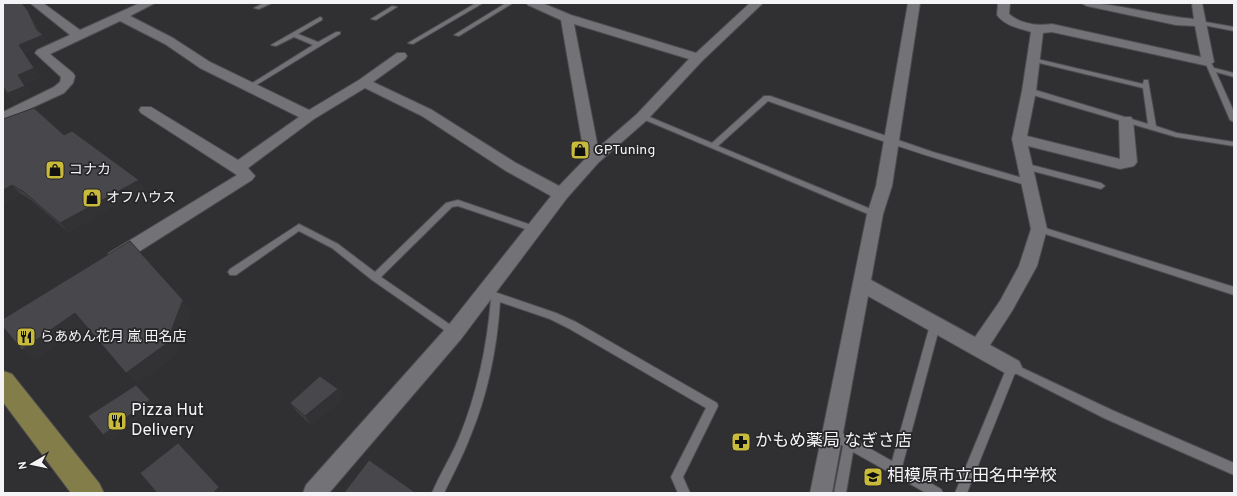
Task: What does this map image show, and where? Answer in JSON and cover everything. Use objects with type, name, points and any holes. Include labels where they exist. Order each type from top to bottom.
[{"type":"main road","points":[[3,382],[89,493]]},
{"type":"street","points":[[36,3],[78,35]]},
{"type":"street","points":[[3,117],[60,90],[66,83],[68,76],[41,53],[149,3]]},
{"type":"street","points":[[821,493],[841,439],[861,283],[875,214],[884,186],[914,3]]},
{"type":"street","points":[[1004,3],[1003,15],[1010,20],[1037,30],[1052,28],[1209,66],[1200,23],[1198,5]]},
{"type":"street","points":[[1087,3],[1176,20],[1200,23]]},
{"type":"street","points":[[542,4],[566,18],[698,58]]},
{"type":"street","points":[[314,493],[454,333],[491,294],[534,229],[561,194],[593,160],[642,118],[748,5]]},
{"type":"street","points":[[120,16],[169,41],[206,65],[309,116]]},
{"type":"street","points":[[566,18],[593,160]]},
{"type":"street","points":[[978,348],[1006,306],[1028,266],[1039,229],[1019,139],[1029,91],[1037,30]]},
{"type":"street","points":[[238,167],[309,116],[364,83],[401,56]]},
{"type":"street","points":[[364,83],[427,113],[511,167],[561,194]]},
{"type":"street","points":[[105,265],[247,176],[238,167],[146,110]]},
{"type":"street","points":[[1019,139],[1120,164],[1129,162],[1126,120]]},
{"type":"street","points":[[861,283],[935,326],[1012,367]]},
{"type":"lane","points":[[257,8],[269,3]]},
{"type":"lane","points":[[374,19],[394,8],[384,3]]},
{"type":"lane","points":[[411,43],[480,3]]},
{"type":"lane","points":[[457,35],[510,3]]},
{"type":"lane","points":[[274,44],[320,19]]},
{"type":"lane","points":[[1200,23],[1234,29]]},
{"type":"lane","points":[[250,86],[338,33]]},
{"type":"lane","points":[[293,34],[318,45]]},
{"type":"lane","points":[[1034,60],[1146,84],[1152,127]]},
{"type":"lane","points":[[1209,66],[1234,75]]},
{"type":"lane","points":[[1209,66],[1234,120]]},
{"type":"lane","points":[[1029,91],[1187,138],[1234,144]]},
{"type":"lane","points":[[713,146],[768,98],[891,142],[984,171],[1030,183]]},
{"type":"lane","points":[[642,118],[875,214]]},
{"type":"lane","points":[[1024,166],[1101,186]]},
{"type":"lane","points":[[375,278],[448,205],[458,203],[534,229]]},
{"type":"lane","points":[[233,272],[299,227],[335,246],[375,278],[454,333]]},
{"type":"lane","points":[[1039,229],[1234,291]]},
{"type":"lane","points":[[438,493],[468,430],[487,369],[491,294],[553,316],[572,325],[713,406],[677,477],[684,493]]},
{"type":"lane","points":[[896,468],[935,326]]},
{"type":"lane","points":[[961,493],[1012,367],[1110,415],[1234,469]]},
{"type":"lane","points":[[840,493],[841,439],[896,468],[937,493]]},
{"type":"building","points":[[3,3],[22,3],[28,11],[37,30],[43,35],[19,45],[34,68],[18,75],[25,86],[8,93],[3,87]]},
{"type":"building","points":[[34,108],[64,135],[72,131],[139,180],[60,223],[24,192],[12,185],[3,190],[3,119]]},
{"type":"building","points":[[130,241],[183,300],[166,344],[126,373],[75,313],[22,350],[3,327],[3,319]]},
{"type":"building","points":[[320,376],[338,389],[305,416],[290,403]]},
{"type":"building","points":[[136,385],[150,400],[103,435],[88,416]]},
{"type":"building","points":[[178,443],[219,487],[213,493],[157,493],[140,473]]},
{"type":"building","points":[[369,460],[416,493],[344,493]]},
{"type":"place","name":"GPTuning","points":[[580,150]]},
{"type":"place","name":"コナカ","points":[[55,170]]},
{"type":"place","name":"オフハウス","points":[[92,198]]},
{"type":"place","name":"らあめん花月 嵐 田名店","points":[[26,337]]},
{"type":"place","name":"Pizza Hut Delivery","points":[[117,421]]},
{"type":"place","name":"かもめ薬局 なぎさ店","points":[[741,442]]},
{"type":"place","name":"相模原市立田名中学校","points":[[873,477]]}]
